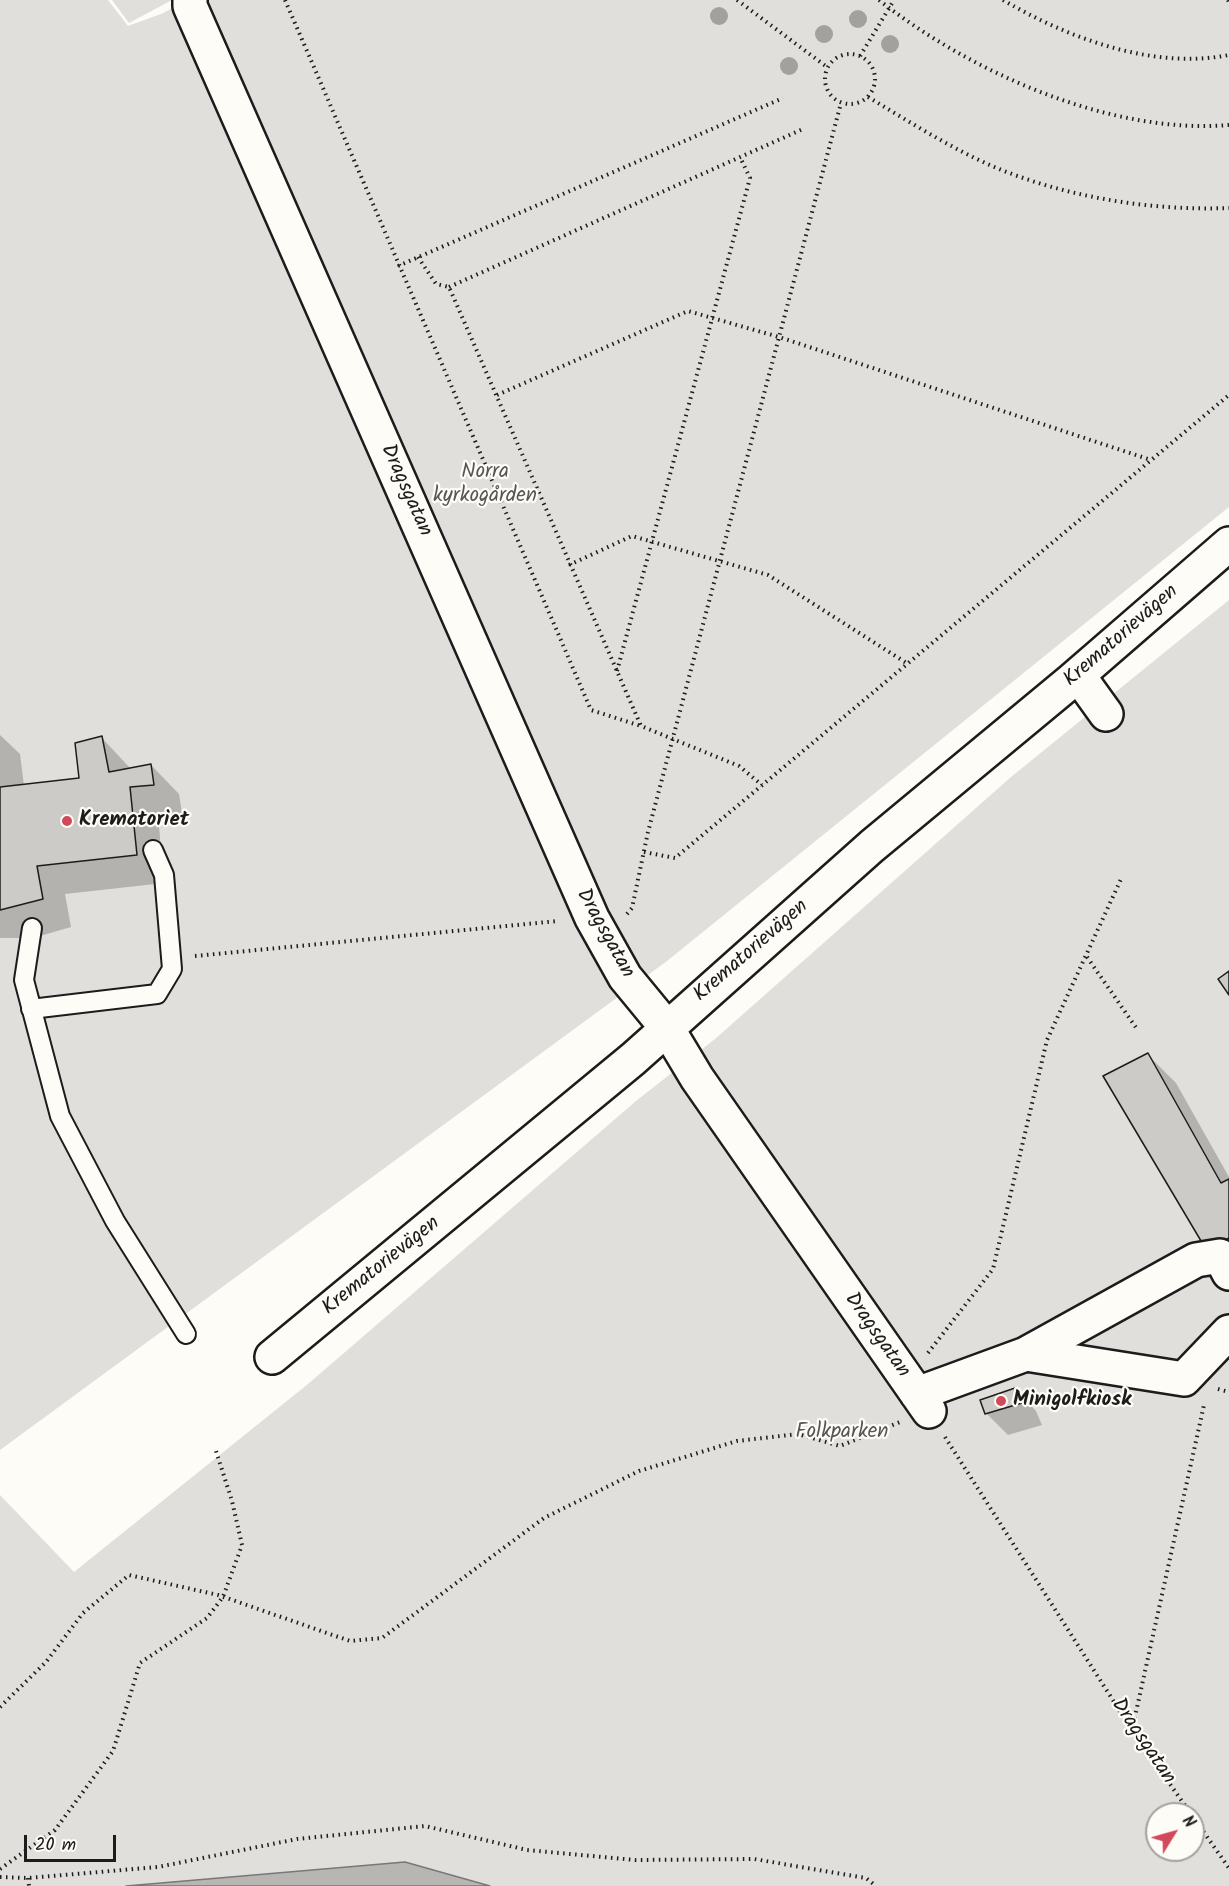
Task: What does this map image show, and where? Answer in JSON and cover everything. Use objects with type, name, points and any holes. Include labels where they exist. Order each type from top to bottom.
[{"type":"street","name":"Dragsgatan","points":[[190,0],[190,6],[599,931],[625,977],[667,1028],[697,1078],[918,1395]]},
{"type":"street","name":"Krematorievägen","points":[[272,1357],[667,1028],[872,846],[1078,675],[1229,544]]},
{"type":"street","points":[[1078,675],[1106,714]]},
{"type":"street","points":[[918,1395],[1026,1354],[1196,1260],[1220,1256],[1229,1273]]},
{"type":"street","points":[[1026,1354],[1184,1379],[1229,1332]]},
{"type":"lane","points":[[31,1009],[157,994],[172,969],[172,958],[164,874],[153,850]]},
{"type":"lane","points":[[32,928],[24,980],[60,1116],[115,1221],[186,1334]]},
{"type":"path","points":[[285,0],[591,711],[641,726],[739,766],[762,785]]},
{"type":"path","points":[[737,0],[827,67]]},
{"type":"path","points":[[879,0],[992,70],[1039,92],[1086,109],[1135,120],[1174,124],[1229,125]]},
{"type":"path","points":[[860,56],[894,0]]},
{"type":"path","points":[[1003,0],[1073,34],[1117,48],[1165,57],[1208,59],[1229,55]]},
{"type":"path","points":[[851,53],[860,56],[865,58],[873,70],[875,84],[868,97],[856,104],[841,104],[830,95],[824,81],[827,67],[837,57],[851,53]]},
{"type":"path","points":[[868,97],[925,132],[993,166],[1062,189],[1129,203],[1197,209],[1229,208]]},
{"type":"path","points":[[398,266],[783,98]]},
{"type":"path","points":[[172,958],[599,931],[632,909],[673,738],[841,104]]},
{"type":"path","points":[[418,257],[436,284],[449,287],[803,129]]},
{"type":"path","points":[[616,672],[750,178],[740,158]]},
{"type":"path","points":[[449,287],[641,726]]},
{"type":"path","points":[[497,395],[688,311],[779,337],[1152,460]]},
{"type":"path","points":[[644,852],[675,858],[1229,395]]},
{"type":"path","points":[[569,564],[632,536],[768,575],[908,664]]},
{"type":"path","points":[[0,1707],[46,1662],[83,1613],[129,1575],[223,1597],[350,1641],[382,1638],[544,1518],[639,1471],[736,1441],[798,1434],[840,1446],[918,1395],[993,1269],[1047,1040],[1122,877]]},
{"type":"path","points":[[1087,957],[1137,1029]]},
{"type":"path","name":"Dragsgatan","points":[[918,1395],[1132,1730],[1183,1802]]},
{"type":"path","points":[[1132,1730],[1206,1398]]},
{"type":"path","points":[[0,1869],[55,1830],[113,1751],[140,1663],[207,1618],[223,1597],[242,1545],[232,1501],[215,1448]]},
{"type":"path","points":[[0,1877],[28,1878],[158,1867],[297,1839],[425,1826],[527,1850],[634,1860],[754,1859],[866,1878],[876,1886]]},
{"type":"path","name":"Dragsgatan","points":[[1205,1834],[1229,1868]]},
{"type":"path","points":[[28,1878],[29,1886]]},
{"type":"green space","name":"Norra kyrkogården","points":[[0,0],[108,0],[128,26],[161,14],[188,0],[1229,0],[1229,507],[667,961],[0,1450]]},
{"type":"green space","points":[[112,0],[172,0],[129,23]]},
{"type":"green space","name":"Folkparken","points":[[1229,600],[1229,1886],[0,1886],[0,1495],[74,1572],[308,1384],[636,1101],[715,1039],[1011,777]]},
{"type":"shaded area","points":[[405,1862],[490,1886],[126,1886]]},
{"type":"building","name":"Krematoriet","points":[[102,736],[109,772],[151,764],[154,785],[130,787],[137,855],[37,866],[43,899],[0,910],[0,787],[79,778],[75,743]]},
{"type":"building","points":[[1229,971],[1229,995],[1218,979]]},
{"type":"building","points":[[1148,1053],[1221,1183],[1229,1179],[1229,1238],[1207,1251],[1103,1076]]},
{"type":"building","name":"Minigolfkiosk","points":[[1015,1388],[1022,1403],[985,1414],[980,1400]]},
{"type":"place","name":"Krematoriet","points":[[67,821]]},
{"type":"place","name":"Minigolfkiosk","points":[[1001,1401]]}]
